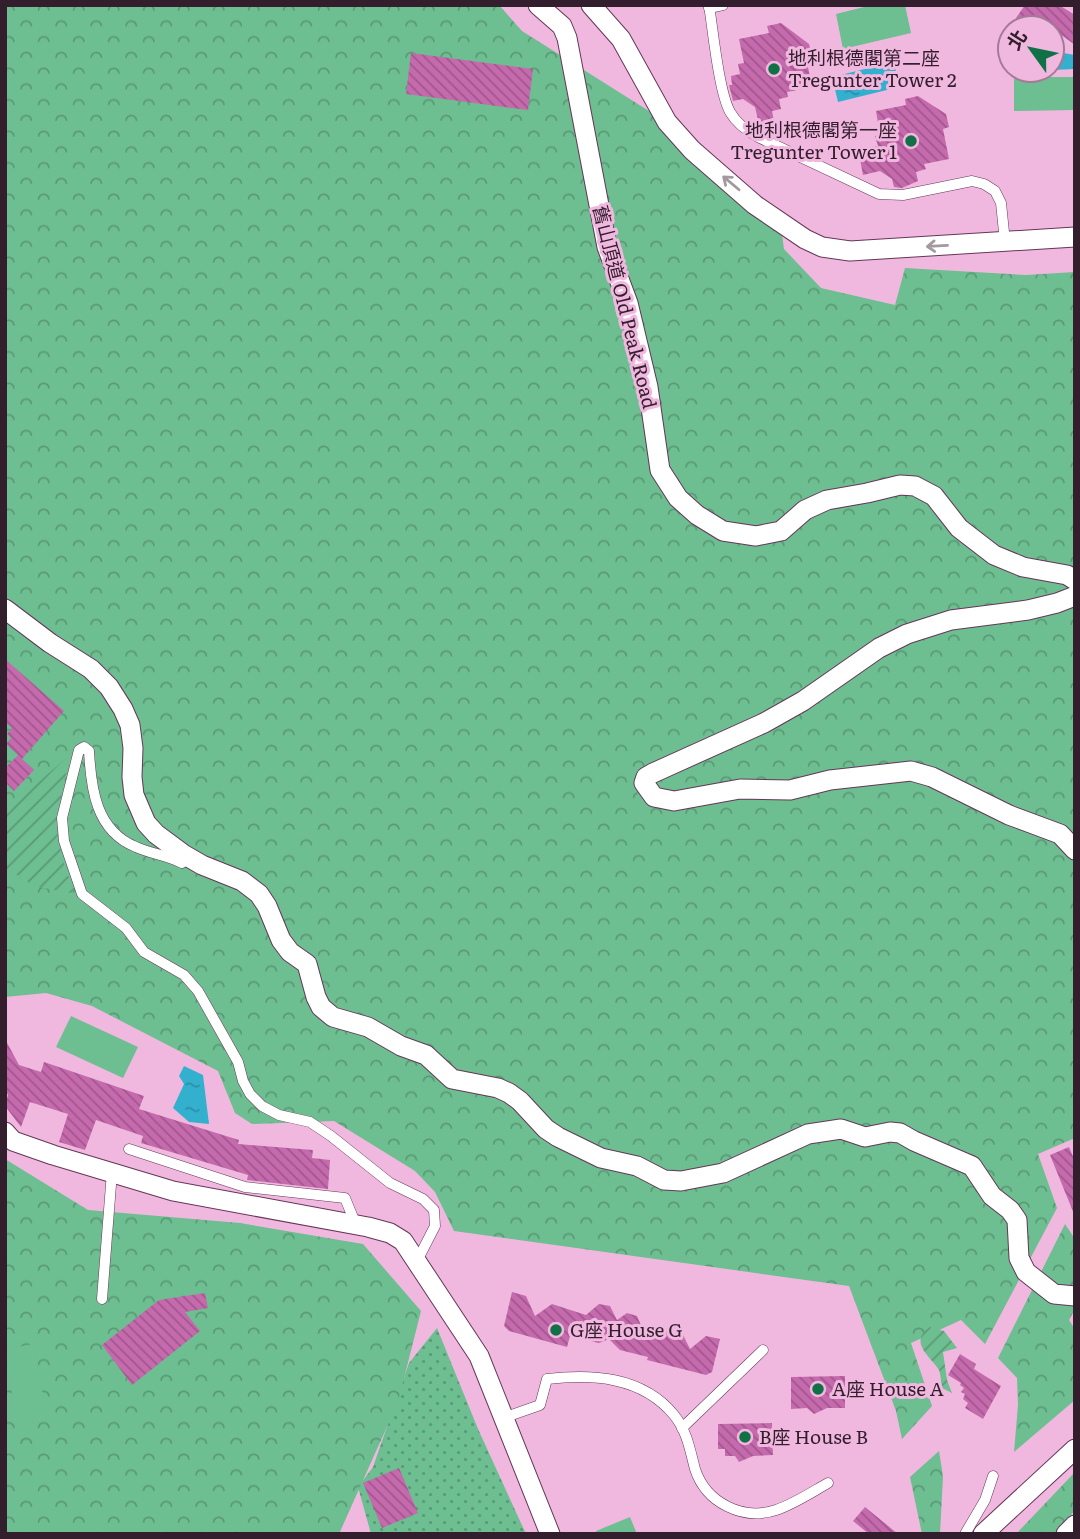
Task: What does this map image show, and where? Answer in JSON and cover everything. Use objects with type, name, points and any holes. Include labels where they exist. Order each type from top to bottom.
[{"type":"street","name":"舊山頂道 Old Peak Road","points":[[538,5],[562,26],[567,37],[607,247],[628,303],[648,387],[660,470],[678,498],[697,515],[723,531],[756,536],[781,531],[805,510],[827,500],[867,494],[900,485],[915,486],[934,496],[958,528],[993,555],[1023,567],[1062,574],[1075,580]]},
{"type":"street","points":[[592,5],[621,39],[664,116],[683,141],[755,205],[805,239],[822,247],[850,251],[1075,237]]},
{"type":"street","points":[[1075,596],[1038,608],[951,620],[906,634],[866,656],[789,709],[751,730],[653,772],[646,777],[644,783],[654,797],[674,802],[736,789],[790,790],[830,780],[911,771],[927,775],[1009,815],[1060,834],[1075,850]]},
{"type":"street","points":[[5,609],[50,643],[91,669],[109,687],[123,709],[131,731],[133,790],[141,813],[156,834],[183,854],[242,881],[259,894],[281,940],[290,952],[308,966],[316,997],[327,1013],[341,1020],[368,1027],[401,1046],[426,1055],[452,1079],[498,1088],[512,1095],[550,1132],[607,1160],[637,1166],[664,1180],[681,1181],[727,1171],[807,1135],[843,1129],[869,1137],[898,1132],[918,1143],[964,1160],[974,1168],[992,1196],[1010,1210],[1017,1220],[1018,1255],[1026,1272],[1054,1294],[1075,1296]]},
{"type":"street","points":[[5,1132],[13,1141],[52,1155],[173,1191],[356,1225],[390,1233],[403,1241],[478,1356],[550,1534]]},
{"type":"street","points":[[983,1534],[1075,1448]]},
{"type":"street","points":[[1066,1534],[1075,1525]]},
{"type":"lane","points":[[723,5],[709,7],[726,102],[735,120],[750,133],[879,194],[903,195],[972,181],[984,184],[995,191],[1001,203],[1005,243]]},
{"type":"lane","points":[[202,865],[201,869],[189,868],[168,856],[136,847],[112,833],[94,799],[89,751],[84,747],[79,750],[62,818],[64,841],[82,894],[126,928],[144,952],[184,975],[198,991],[238,1062],[250,1094],[262,1106],[279,1115],[310,1122],[390,1183],[423,1199],[434,1210],[435,1226],[416,1261]]},
{"type":"lane","points":[[129,1149],[244,1186],[345,1198],[356,1225]]},
{"type":"lane","points":[[102,1299],[111,1172]]},
{"type":"lane","points":[[682,1428],[763,1350]]},
{"type":"lane","points":[[503,1419],[540,1405],[547,1379],[590,1376],[615,1379],[647,1393],[674,1415],[682,1428],[701,1481],[708,1492],[729,1508],[753,1513],[778,1510],[828,1483]]},
{"type":"lane","points":[[965,1534],[985,1500],[993,1475]]},
{"type":"green space","points":[[5,5],[499,5],[522,31],[668,123],[762,197],[780,220],[784,249],[821,288],[895,305],[905,268],[1026,275],[1075,272],[1075,1138],[1038,1154],[1057,1208],[985,1344],[961,1320],[911,1343],[932,1406],[902,1439],[896,1411],[849,1286],[454,1231],[435,1192],[415,1171],[334,1121],[252,1124],[235,1113],[218,1071],[92,1006],[46,993],[5,997]]},
{"type":"green space","points":[[872,5],[905,5],[911,33],[843,49],[836,14]]},
{"type":"green space","points":[[1066,77],[1075,77],[1075,110],[1014,111],[1014,84],[1066,84]]},
{"type":"green space","points":[[71,754],[60,806],[59,838],[66,871],[74,889],[71,893],[33,886],[20,876],[5,871],[5,811]]},
{"type":"green space","points":[[71,1016],[138,1047],[123,1078],[56,1047]]},
{"type":"green space","points":[[5,1159],[88,1210],[240,1223],[363,1244],[421,1311],[398,1402],[339,1534],[5,1534]]},
{"type":"green space","points":[[1065,1224],[1075,1239],[1075,1309],[1069,1320],[1075,1329],[1075,1400],[1014,1452],[1017,1378],[998,1358]]},
{"type":"green space","points":[[930,1327],[944,1331],[957,1348],[943,1352],[952,1393],[942,1388],[939,1370],[921,1344],[923,1333]]},
{"type":"green space","points":[[437,1328],[478,1429],[526,1534],[371,1534],[358,1487],[373,1467],[409,1363]]},
{"type":"green space","points":[[34,1344],[46,1414],[16,1420],[5,1349]]},
{"type":"green space","points":[[939,1451],[943,1476],[940,1534],[922,1534],[910,1477]]},
{"type":"green space","points":[[1075,1472],[1075,1510],[1055,1534],[1016,1534]]},
{"type":"green space","points":[[630,1517],[637,1534],[597,1534],[596,1531]]},
{"type":"water","points":[[1066,53],[1075,55],[1075,69],[1066,69]]},
{"type":"water","points":[[894,62],[899,87],[838,102],[832,77]]},
{"type":"water","points":[[184,1066],[203,1075],[209,1124],[189,1122],[173,1108],[184,1084],[179,1076]]},
{"type":"building","points":[[1025,5],[1059,5],[1075,15],[1075,45],[1066,38],[1066,14],[1019,14]]},
{"type":"building","name":"地利根德閣第二座 Tregunter Tower 2","points":[[781,23],[809,44],[812,55],[806,57],[812,87],[787,92],[788,97],[779,99],[781,109],[772,111],[774,121],[759,124],[755,107],[743,99],[733,101],[729,85],[732,85],[731,76],[740,74],[738,64],[744,63],[739,39],[769,33],[767,26]]},
{"type":"building","points":[[411,53],[533,69],[528,110],[406,94]]},
{"type":"building","name":"地利根德閣第一座 Tregunter Tower 1","points":[[918,96],[946,114],[949,127],[943,129],[949,159],[924,164],[926,169],[916,172],[918,181],[902,188],[894,187],[892,179],[880,171],[863,175],[860,159],[869,157],[868,148],[878,146],[875,136],[880,135],[876,111],[906,105],[905,99]]},
{"type":"building","points":[[5,659],[64,711],[22,759],[34,770],[14,791],[5,782],[5,768],[18,755],[6,744],[11,738],[7,734],[12,728],[5,722]]},
{"type":"building","points":[[5,1039],[19,1065],[41,1072],[44,1062],[144,1096],[139,1109],[239,1140],[238,1144],[313,1150],[312,1158],[330,1160],[328,1189],[247,1180],[248,1175],[141,1143],[143,1136],[96,1120],[85,1150],[59,1142],[68,1114],[30,1102],[21,1127],[5,1106],[8,1095],[5,1090]]},
{"type":"building","points":[[1069,1147],[1075,1161],[1074,1214],[1050,1155]]},
{"type":"building","points":[[512,1292],[526,1296],[535,1316],[552,1304],[586,1315],[599,1304],[610,1306],[617,1320],[627,1313],[637,1316],[644,1332],[660,1335],[670,1327],[680,1329],[690,1349],[706,1336],[720,1339],[712,1372],[706,1375],[647,1360],[648,1357],[620,1350],[609,1339],[599,1343],[570,1336],[567,1347],[509,1331],[504,1326]]},
{"type":"building","points":[[205,1293],[208,1308],[185,1312],[200,1331],[132,1385],[102,1345],[159,1300]]},
{"type":"building","points":[[960,1354],[976,1364],[974,1369],[1001,1386],[983,1419],[965,1408],[968,1403],[963,1399],[965,1394],[961,1392],[964,1388],[948,1375]]},
{"type":"building","name":"A座 House A","points":[[845,1376],[845,1408],[827,1408],[814,1414],[807,1408],[791,1409],[791,1377]]},
{"type":"building","name":"B座 House B","points":[[772,1423],[773,1455],[753,1456],[739,1462],[735,1456],[725,1456],[725,1449],[718,1449],[718,1424]]},
{"type":"building","points":[[399,1468],[418,1513],[382,1528],[363,1483]]},
{"type":"building","points":[[865,1507],[898,1534],[869,1534],[853,1521]]},
{"type":"place","name":"地利根德閣第二座 Tregunter Tower 2","points":[[774,69]]},
{"type":"place","name":"地利根德閣第一座 Tregunter Tower 1","points":[[911,141]]},
{"type":"place","name":"G座 House G","points":[[556,1330]]},
{"type":"place","name":"A座 House A","points":[[818,1389]]},
{"type":"place","name":"B座 House B","points":[[745,1437]]}]
